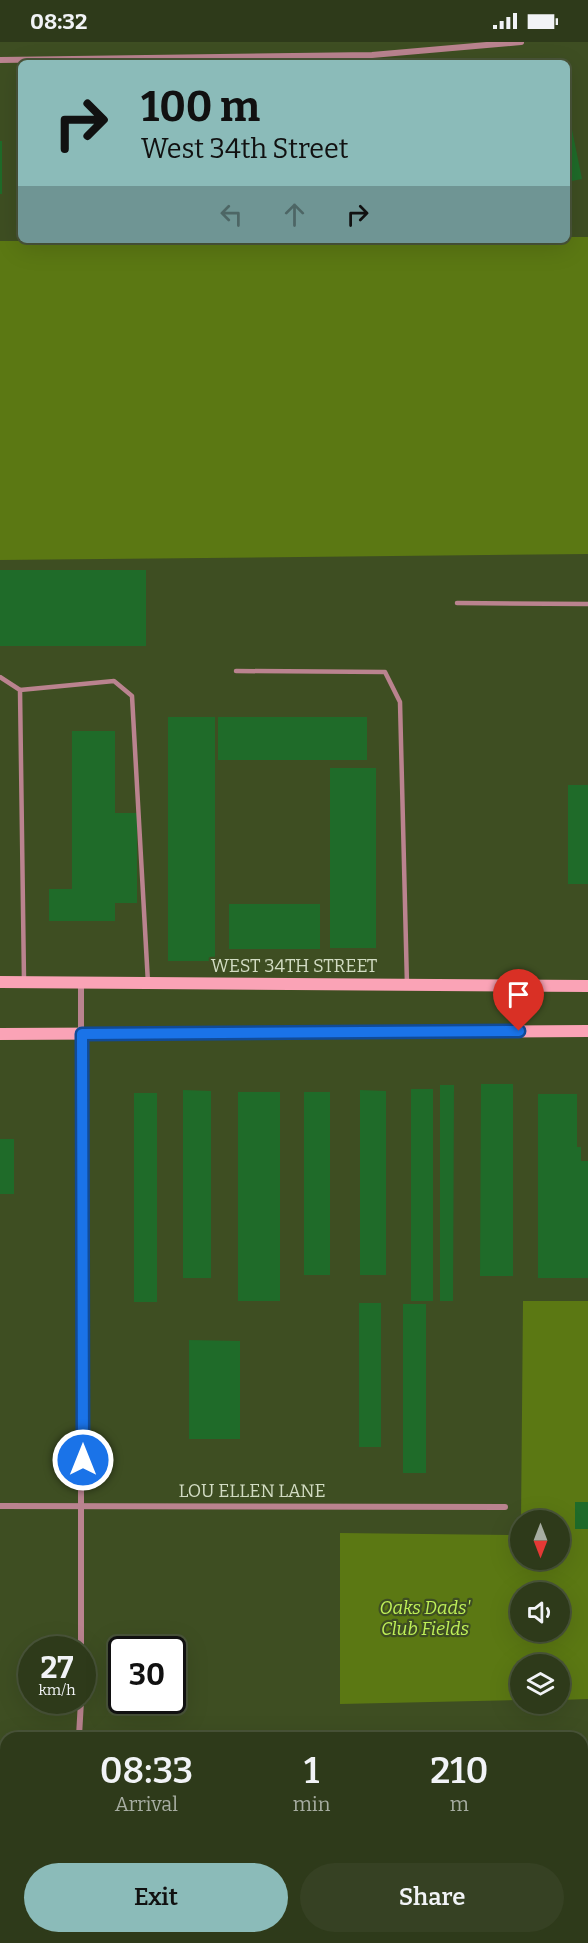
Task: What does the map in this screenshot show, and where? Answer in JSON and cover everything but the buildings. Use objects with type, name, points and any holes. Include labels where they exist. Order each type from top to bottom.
[{"type":"main road","name":"WEST 34TH STREET","points":[[0,982],[588,986]]},
{"type":"main road","points":[[0,1034],[588,1031]]},
{"type":"street","points":[[0,60],[372,56],[521,42]]},
{"type":"street","points":[[81,982],[83,1506],[81,1636]]},
{"type":"street","name":"LOU ELLEN LANE","points":[[0,1506],[505,1507]]},
{"type":"street","points":[[79,1732],[80,1714]]},
{"type":"lane","points":[[457,603],[588,604]]},
{"type":"lane","points":[[236,671],[385,672],[400,702],[407,985]]},
{"type":"lane","points":[[0,677],[20,690],[114,681],[132,696],[148,983]]},
{"type":"lane","points":[[20,690],[24,982]]},
{"type":"green space","points":[[570,237],[588,237],[588,554],[0,560],[0,241],[18,241],[18,243],[570,243]]},
{"type":"green space","name":"Oaks Dads' Club Fields","points":[[523,1301],[588,1301],[588,1699],[570,1700],[570,1654],[510,1654],[510,1700],[340,1704],[340,1533],[510,1535],[510,1570],[570,1570],[570,1510],[521,1510]]},
{"type":"route","points":[[83,1460],[82,1034],[519,1031]]}]
